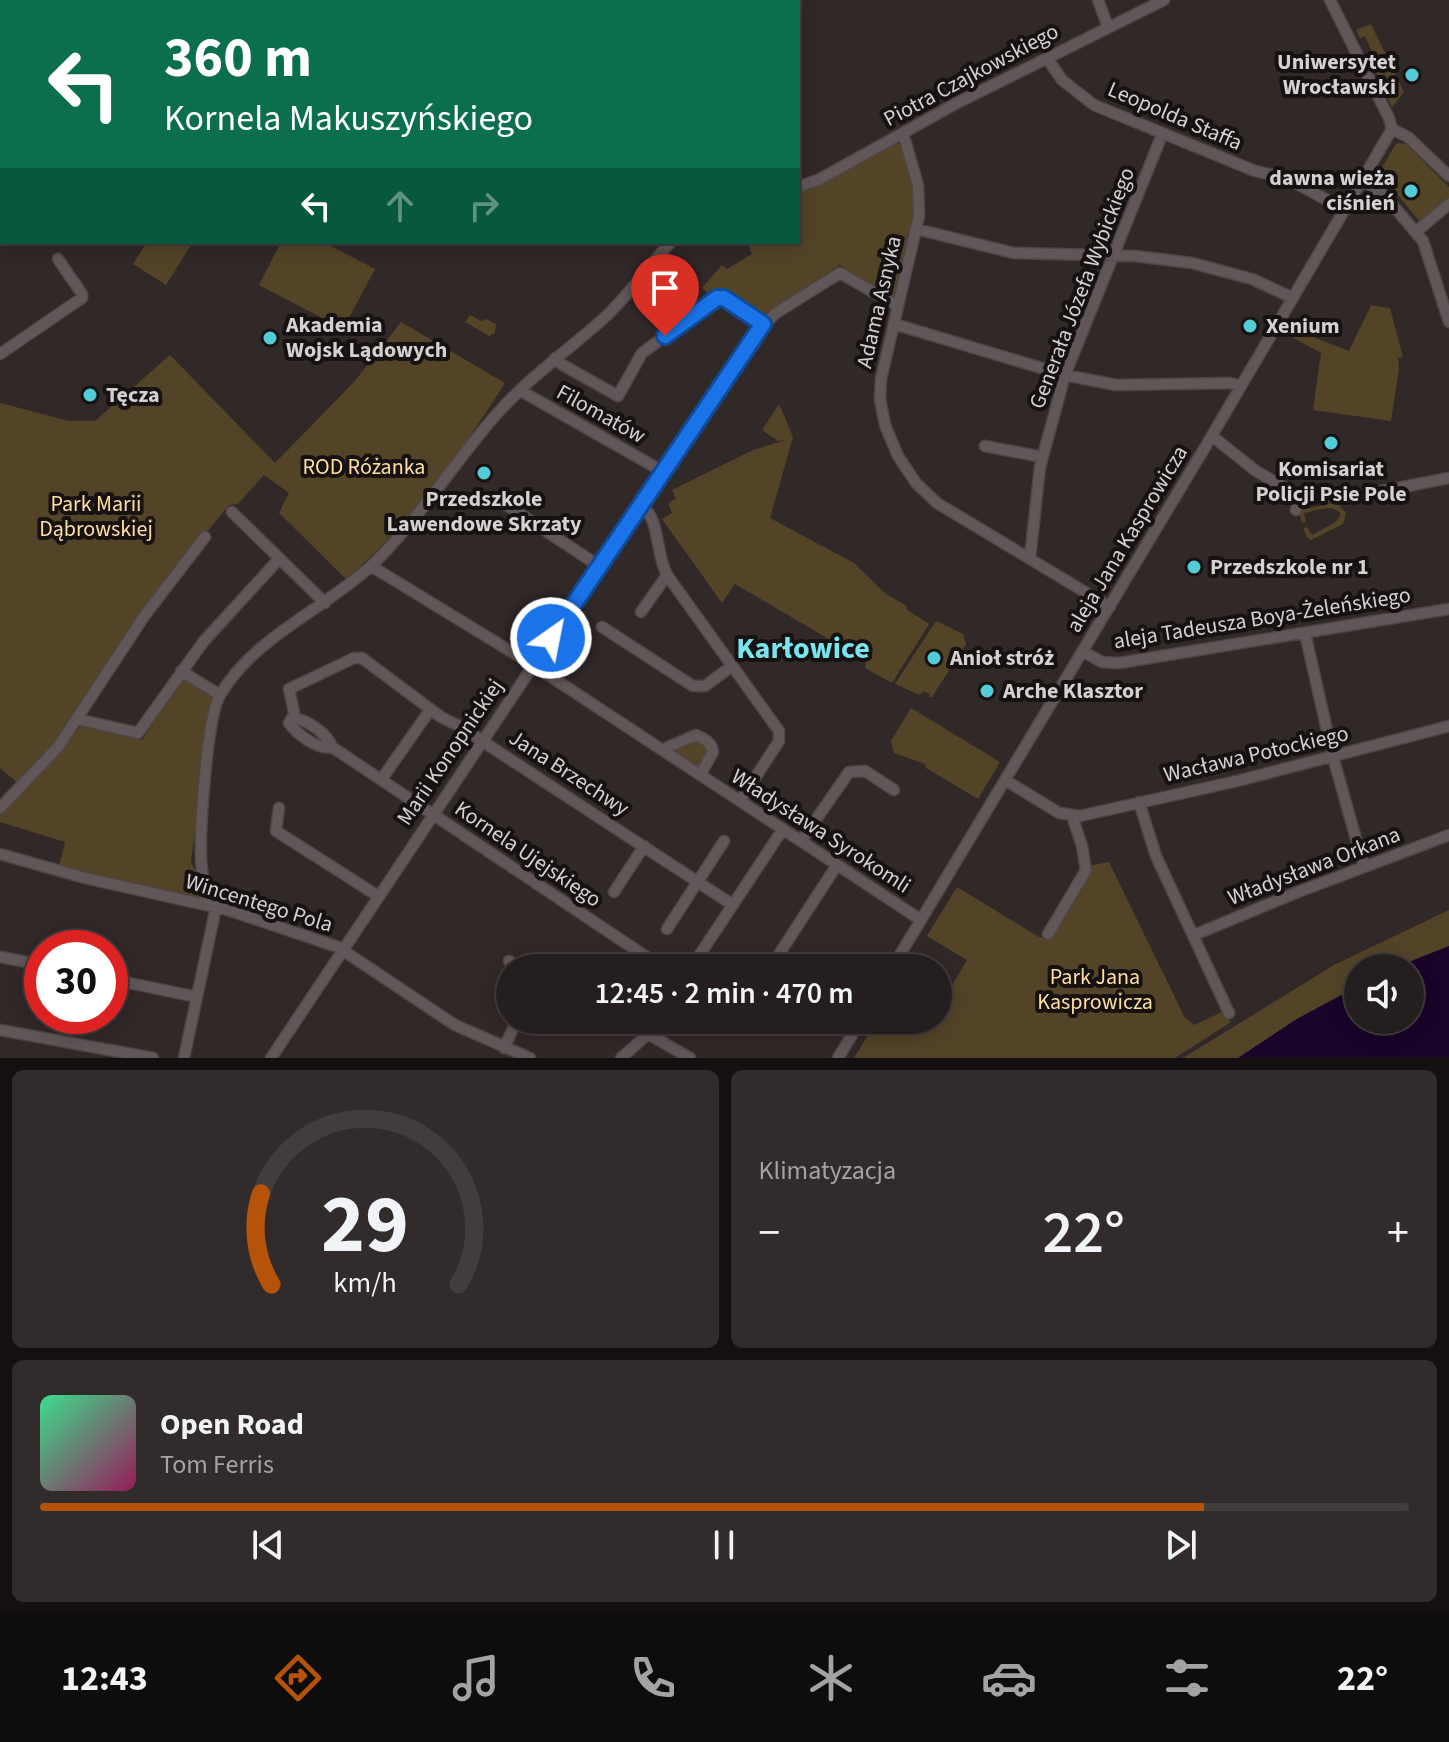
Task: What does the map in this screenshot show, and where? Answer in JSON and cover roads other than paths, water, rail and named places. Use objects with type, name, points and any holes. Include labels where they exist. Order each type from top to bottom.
[{"type":"street","points":[[1098,0],[1108,27]]},
{"type":"street","name":"Piotra Czajkowskiego","points":[[800,186],[820,179],[1047,58],[1164,0]]},
{"type":"street","points":[[1330,0],[1392,129],[1445,164],[1449,176]]},
{"type":"street","name":"Leopolda Staffa","points":[[1047,58],[1062,80],[1094,105],[1255,171],[1287,178],[1345,210]]},
{"type":"street","name":"aleja Jana Kasprowicza","points":[[900,954],[1212,436],[1392,129]]},
{"type":"street","name":"Adama Asnyka","points":[[903,133],[918,185],[919,216],[881,379],[880,399],[885,425],[904,467],[937,503],[1110,607]]},
{"type":"street","name":"Generała Józefa Wybickiego","points":[[1030,558],[1042,457],[1065,375],[1162,135]]},
{"type":"street","points":[[1363,180],[1385,196],[1426,248],[1449,322]]},
{"type":"street","points":[[1416,232],[1449,204]]},
{"type":"street","points":[[916,229],[1014,253],[1160,258],[1252,279],[1293,298]]},
{"type":"street","points":[[184,1058],[211,906],[201,860],[203,808],[211,736],[220,695],[260,648],[325,603],[371,566],[429,502],[495,416],[555,358],[605,318],[669,244]]},
{"type":"street","points":[[0,354],[82,298],[58,259]]},
{"type":"street","name":"Marii Konopnickiej","points":[[271,1058],[763,324],[840,273],[898,306]]},
{"type":"street","points":[[555,358],[618,396],[642,353],[717,298],[724,298],[763,324]]},
{"type":"street","points":[[894,324],[1065,375],[1116,385],[1230,383],[1241,386]]},
{"type":"street","name":"Filomatów","points":[[521,391],[662,471]]},
{"type":"street","points":[[1212,436],[1256,471],[1299,496],[1344,498],[1449,478]]},
{"type":"street","points":[[985,446],[1042,457]]},
{"type":"street","points":[[1296,510],[1299,496]]},
{"type":"street","points":[[505,504],[599,566]]},
{"type":"street","points":[[640,504],[653,517],[659,554],[667,575],[779,731],[779,741],[740,801]]},
{"type":"street","points":[[232,512],[325,603]]},
{"type":"street","points":[[0,808],[58,747],[137,626],[205,537]]},
{"type":"street","points":[[77,719],[138,733],[204,641],[279,559]]},
{"type":"street","name":"Władysława Syrokomli","points":[[371,566],[533,665],[921,920]]},
{"type":"street","points":[[641,612],[667,575]]},
{"type":"street","name":"aleja Tadeusza Boya-Żeleńskiego","points":[[1082,651],[1102,662],[1119,663],[1301,630],[1449,609]]},
{"type":"street","points":[[602,627],[693,686],[705,686],[732,666]]},
{"type":"street","points":[[1301,630],[1364,867]]},
{"type":"street","name":"Jana Brzechwy","points":[[295,717],[289,689],[358,658],[430,710],[733,905]]},
{"type":"street","points":[[181,671],[220,695]]},
{"type":"street","points":[[381,780],[430,710]]},
{"type":"street","name":"Kornela Ujejskiego","points":[[295,717],[289,723],[292,728],[321,747],[332,747],[642,954]]},
{"type":"street","name":"Wacława Potockiego","points":[[1072,816],[1333,757],[1449,726]]},
{"type":"street","name":"Władysława Syrokomli","points":[[664,751],[696,735],[702,737],[713,752],[700,775]]},
{"type":"street","points":[[801,841],[849,772],[865,771],[894,790]]},
{"type":"street","points":[[1005,780],[1059,813],[1072,816],[1082,846],[1086,870],[1048,934]]},
{"type":"street","points":[[1139,802],[1156,856],[1229,1013]]},
{"type":"street","points":[[279,808],[276,831],[378,896]]},
{"type":"street","points":[[700,954],[783,829]]},
{"type":"street","name":"Władysława Orkana","points":[[1194,935],[1449,835]]},
{"type":"street","points":[[667,929],[724,841]]},
{"type":"street","points":[[614,892],[644,846]]},
{"type":"street","name":"Wincentego Pola","points":[[0,854],[282,926],[342,950],[455,1025],[530,1058]]},
{"type":"street","points":[[779,954],[837,865]]},
{"type":"street","points":[[0,957],[24,962]]},
{"type":"street","points":[[128,983],[197,997]]},
{"type":"street","points":[[0,1030],[153,1058]]},
{"type":"street","points":[[504,1048],[510,1034]]},
{"type":"street","points":[[621,1058],[648,1034],[690,1058]]},
{"type":"street","points":[[838,1058],[853,1034]]},
{"type":"place","name":"Uniwersytet Wrocławski","points":[[1412,75]]},
{"type":"place","name":"dawna wieża ciśnień","points":[[1411,191]]},
{"type":"place","name":"Xenium","points":[[1250,326]]},
{"type":"place","name":"Akademia Wojsk Lądowych","points":[[270,338]]},
{"type":"place","name":"Tęcza","points":[[90,395]]},
{"type":"place","name":"Komisariat Policji Psie Pole","points":[[1331,443]]},
{"type":"place","name":"Przedszkole Lawendowe Skrzaty","points":[[484,473]]},
{"type":"place","name":"Przedszkole nr 1","points":[[1194,567]]},
{"type":"place","name":"Anioł stróż","points":[[934,658]]},
{"type":"place","name":"Arche Klasztor","points":[[987,691]]},
{"type":"district","name":"Karłowice","points":[[803,648]]},
{"type":"park label","name":"ROD Różanka","points":[[364,467]]},
{"type":"park label","name":"Park Marii Dąbrowskiej","points":[[96,516]]},
{"type":"park label","name":"Park Jana Kasprowicza","points":[[1095,990]]}]
